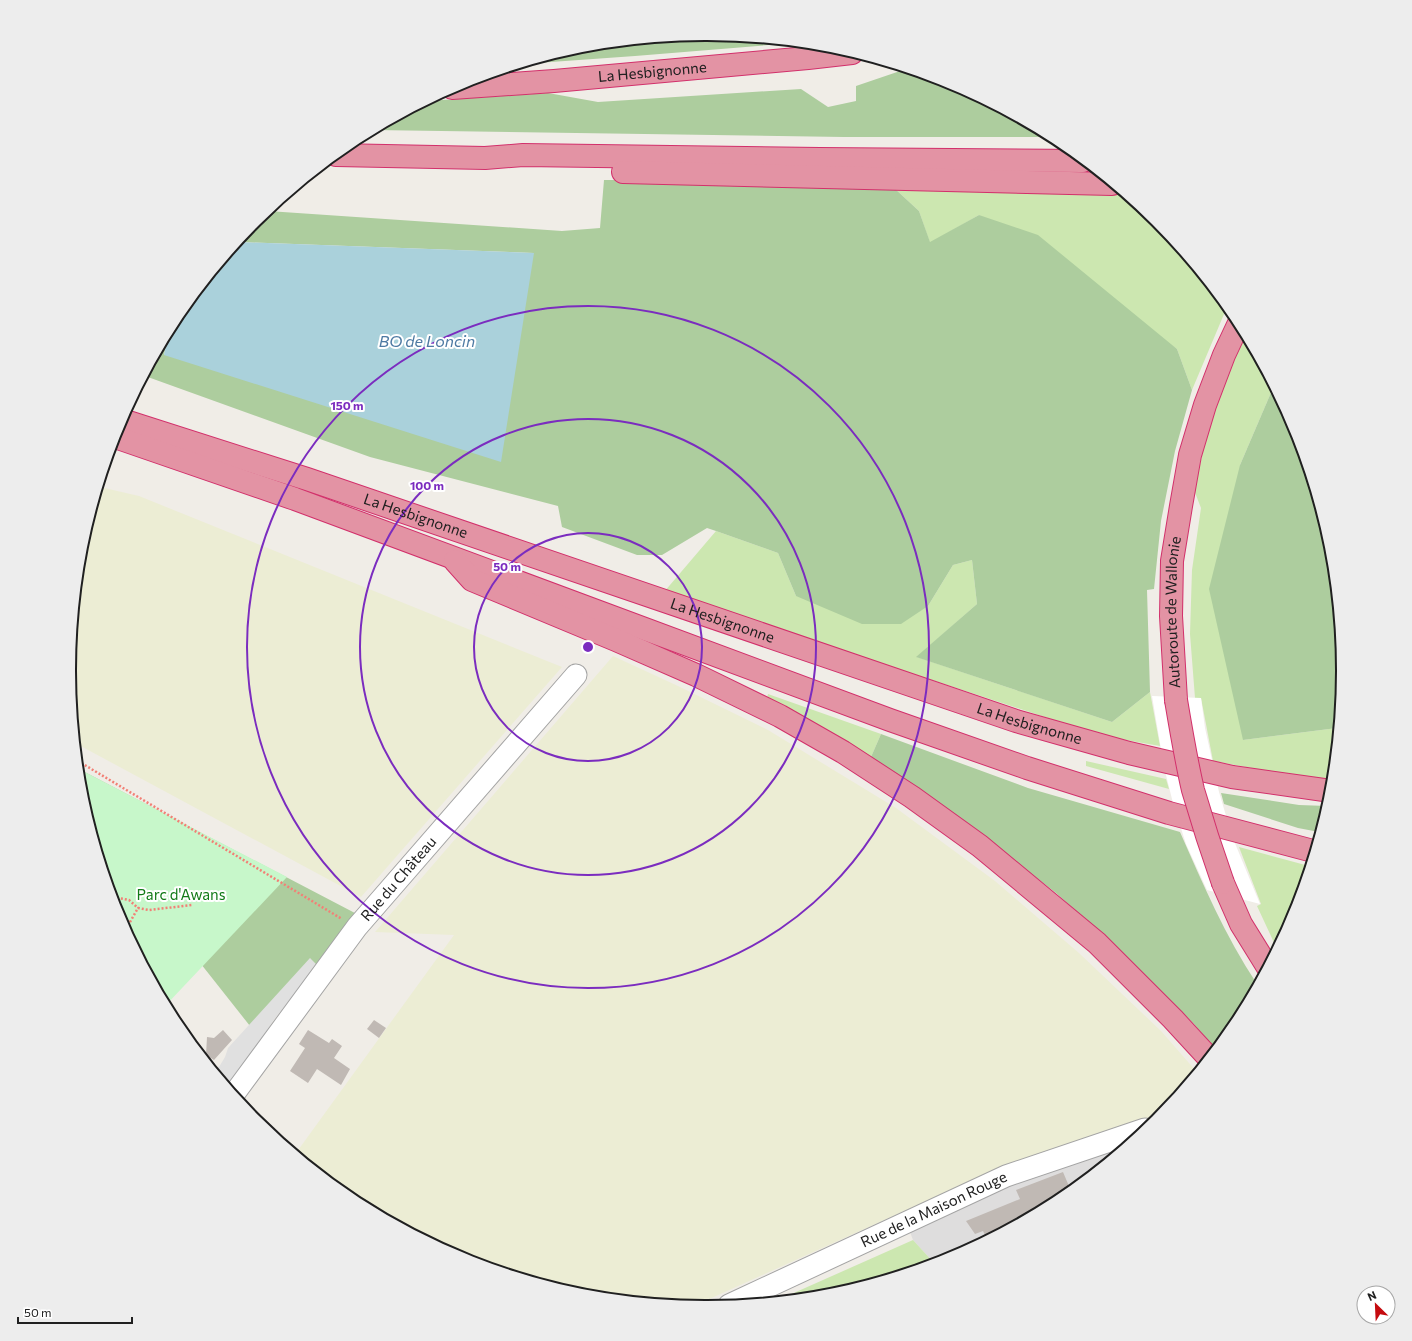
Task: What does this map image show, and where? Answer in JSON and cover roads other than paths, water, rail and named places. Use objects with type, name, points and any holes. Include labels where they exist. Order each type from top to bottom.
[{"type":"highway","name":"La Hesbignonne","points":[[470,87],[554,82],[837,55]]},
{"type":"highway","points":[[345,155],[485,158],[523,155],[1075,161]]},
{"type":"highway","points":[[485,158],[519,169],[1105,184]]},
{"type":"highway","name":"Autoroute de Wallonie","points":[[1235,331],[1224,355],[1190,455],[1172,561],[1171,616],[1176,700],[1182,739],[1193,790],[1223,883],[1241,924],[1264,962]]},
{"type":"highway","name":"La Hesbignonne","points":[[128,422],[314,482],[1016,722],[1129,753],[1232,777],[1324,790]]},
{"type":"highway","points":[[121,438],[295,499],[890,720],[1019,765],[1169,813],[1309,850]]},
{"type":"highway","points":[[450,556],[472,580],[696,675],[780,716],[842,752],[912,797],[980,846],[1097,943],[1173,1019],[1205,1054]]},
{"type":"street","name":"Rue du Château","points":[[237,1090],[357,927],[576,675]]},
{"type":"street","name":"Rue de la Maison Rouge","points":[[742,1299],[1006,1176],[1132,1134]]},
{"type":"water","name":"BO de Loncin","points":[[245,242],[534,253],[501,462],[164,355],[165,349],[183,321],[207,287]]},
{"type":"park label","name":"Parc d'Awans","points":[[181,895]]}]
